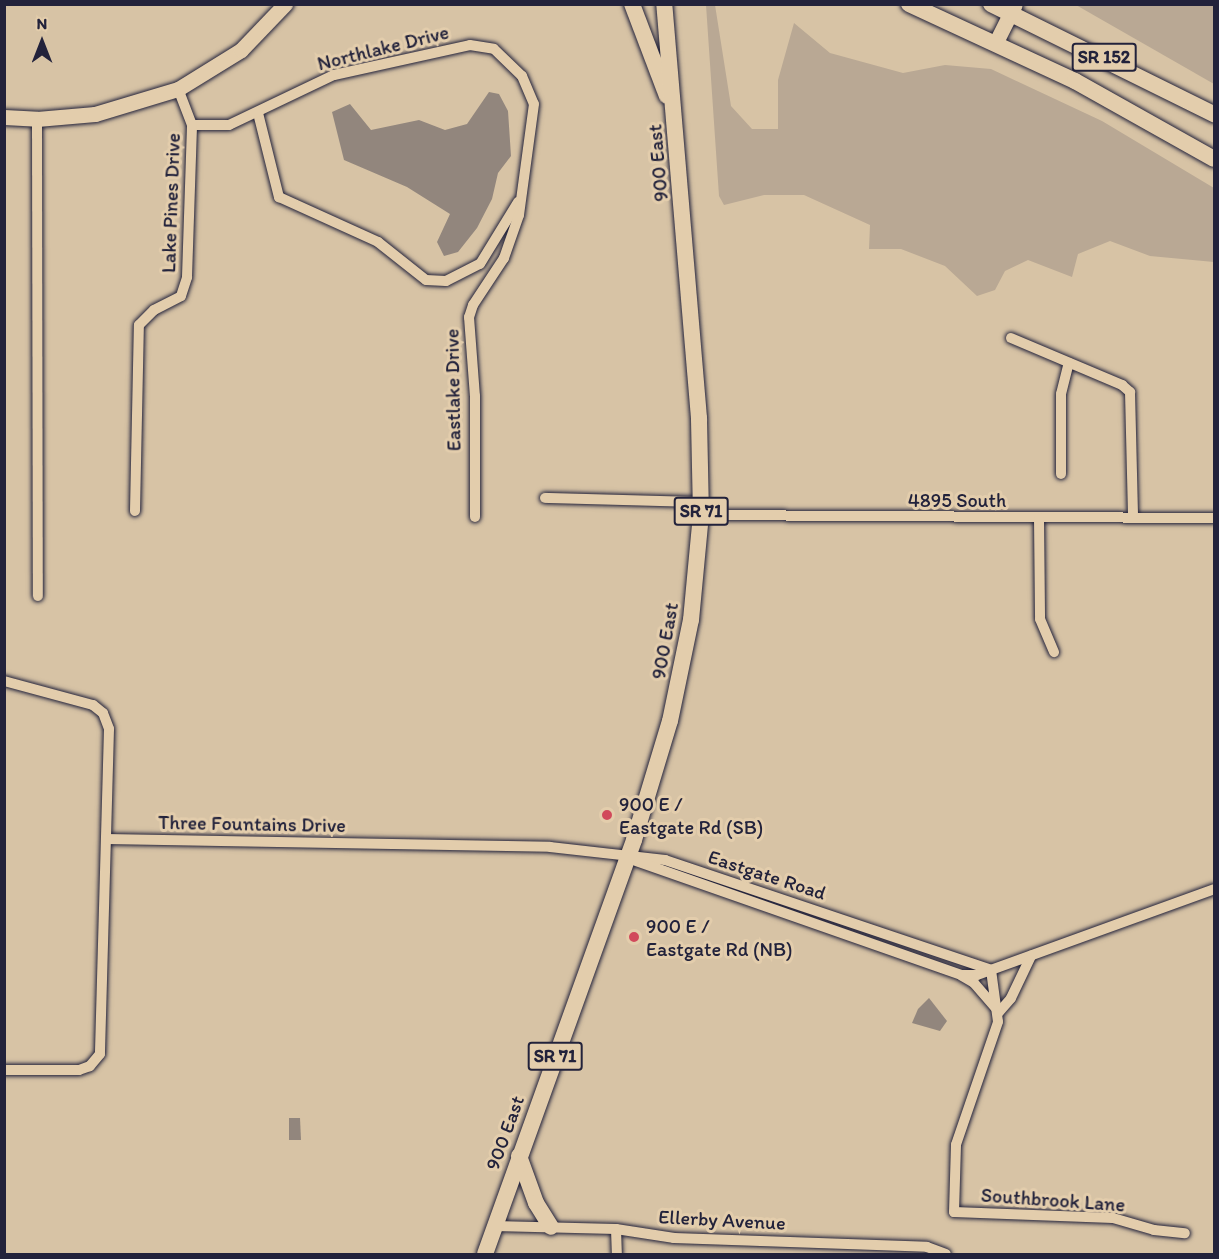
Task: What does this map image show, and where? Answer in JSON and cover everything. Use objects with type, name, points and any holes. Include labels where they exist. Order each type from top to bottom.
[{"type":"main road","name":"SR 71","points":[[632,4],[675,118]]},
{"type":"main road","name":"900 East","points":[[485,1254],[628,857],[660,762],[682,670],[701,508],[696,366],[664,4]]},
{"type":"main road","name":"SR 152","points":[[909,4],[996,42],[1076,81],[1215,159]]},
{"type":"main road","name":"SR 152","points":[[991,4],[1012,9],[1215,114]]},
{"type":"main road","points":[[519,1156],[536,1203],[550,1227]]},
{"type":"street","points":[[4,117],[37,119],[95,114],[178,88],[241,50],[285,4]]},
{"type":"street","points":[[996,42],[1012,9]]},
{"type":"street","name":"Eastlake Drive","points":[[475,517],[475,396],[469,317],[473,305],[504,258],[519,214],[518,202],[532,138],[534,104],[522,76],[485,44]]},
{"type":"street","name":"Northlake Drive","points":[[192,125],[229,124],[258,113],[268,104],[334,75],[485,44]]},
{"type":"street","name":"Lake Pines Drive","points":[[135,511],[139,325],[154,310],[181,296],[187,277],[192,125],[178,88]]},
{"type":"street","points":[[258,113],[279,197],[378,242],[426,280],[446,281],[480,264],[518,202]]},
{"type":"street","points":[[37,119],[38,596]]},
{"type":"street","points":[[1011,338],[1122,385],[1131,395],[1133,518]]},
{"type":"street","points":[[1060,474],[1061,394],[1069,363]]},
{"type":"street","name":"4895 South","points":[[545,498],[701,508],[1039,518],[1215,518]]},
{"type":"street","points":[[1039,518],[1040,619],[1054,652]]},
{"type":"street","points":[[4,681],[85,702],[103,712],[109,729],[100,1054],[90,1066],[79,1070],[4,1070]]},
{"type":"street","name":"Three Fountains Drive","points":[[106,839],[550,847],[628,857]]},
{"type":"street","name":"Eastgate Road","points":[[628,857],[665,860],[991,970]]},
{"type":"street","name":"Eastgate Road","points":[[628,857],[778,914],[961,975],[974,983],[999,1012]]},
{"type":"street","name":"Eastgate Road","points":[[961,975],[991,970],[1215,889]]},
{"type":"street","points":[[999,1012],[1011,998],[1031,956]]},
{"type":"street","points":[[991,970],[999,1012]]},
{"type":"street","name":"Southbrook Lane","points":[[999,1012],[956,1145],[954,1212],[1113,1218],[1154,1230],[1185,1233]]},
{"type":"street","name":"Ellerby Avenue","points":[[494,1226],[616,1229],[674,1238],[927,1247],[946,1254]]},
{"type":"street","points":[[616,1229],[616,1254]]},
{"type":"shaded area","points":[[706,5],[715,5],[731,106],[752,129],[778,129],[778,80],[794,23],[830,53],[903,73],[945,65],[991,69],[1102,121],[1214,188],[1214,262],[1150,256],[1110,241],[1078,254],[1072,277],[1028,260],[1005,271],[995,290],[977,296],[945,266],[901,249],[869,249],[870,225],[804,195],[764,195],[724,205],[719,196]]},
{"type":"shaded area","points":[[1076,5],[1214,5],[1214,84]]},
{"type":"shaded area","points":[[489,92],[499,94],[508,111],[511,156],[498,173],[492,199],[477,228],[458,252],[444,256],[437,242],[450,214],[407,187],[344,160],[332,112],[350,104],[371,130],[419,120],[445,130],[467,124]]},
{"type":"shaded area","points":[[929,998],[947,1021],[940,1031],[912,1023],[918,1009]]},
{"type":"shaded area","points":[[289,1118],[300,1118],[301,1140],[289,1140]]},
{"type":"place","name":"900 E / Eastgate Rd (SB)","points":[[607,815]]},
{"type":"place","name":"900 E / Eastgate Rd (NB)","points":[[634,937]]}]
